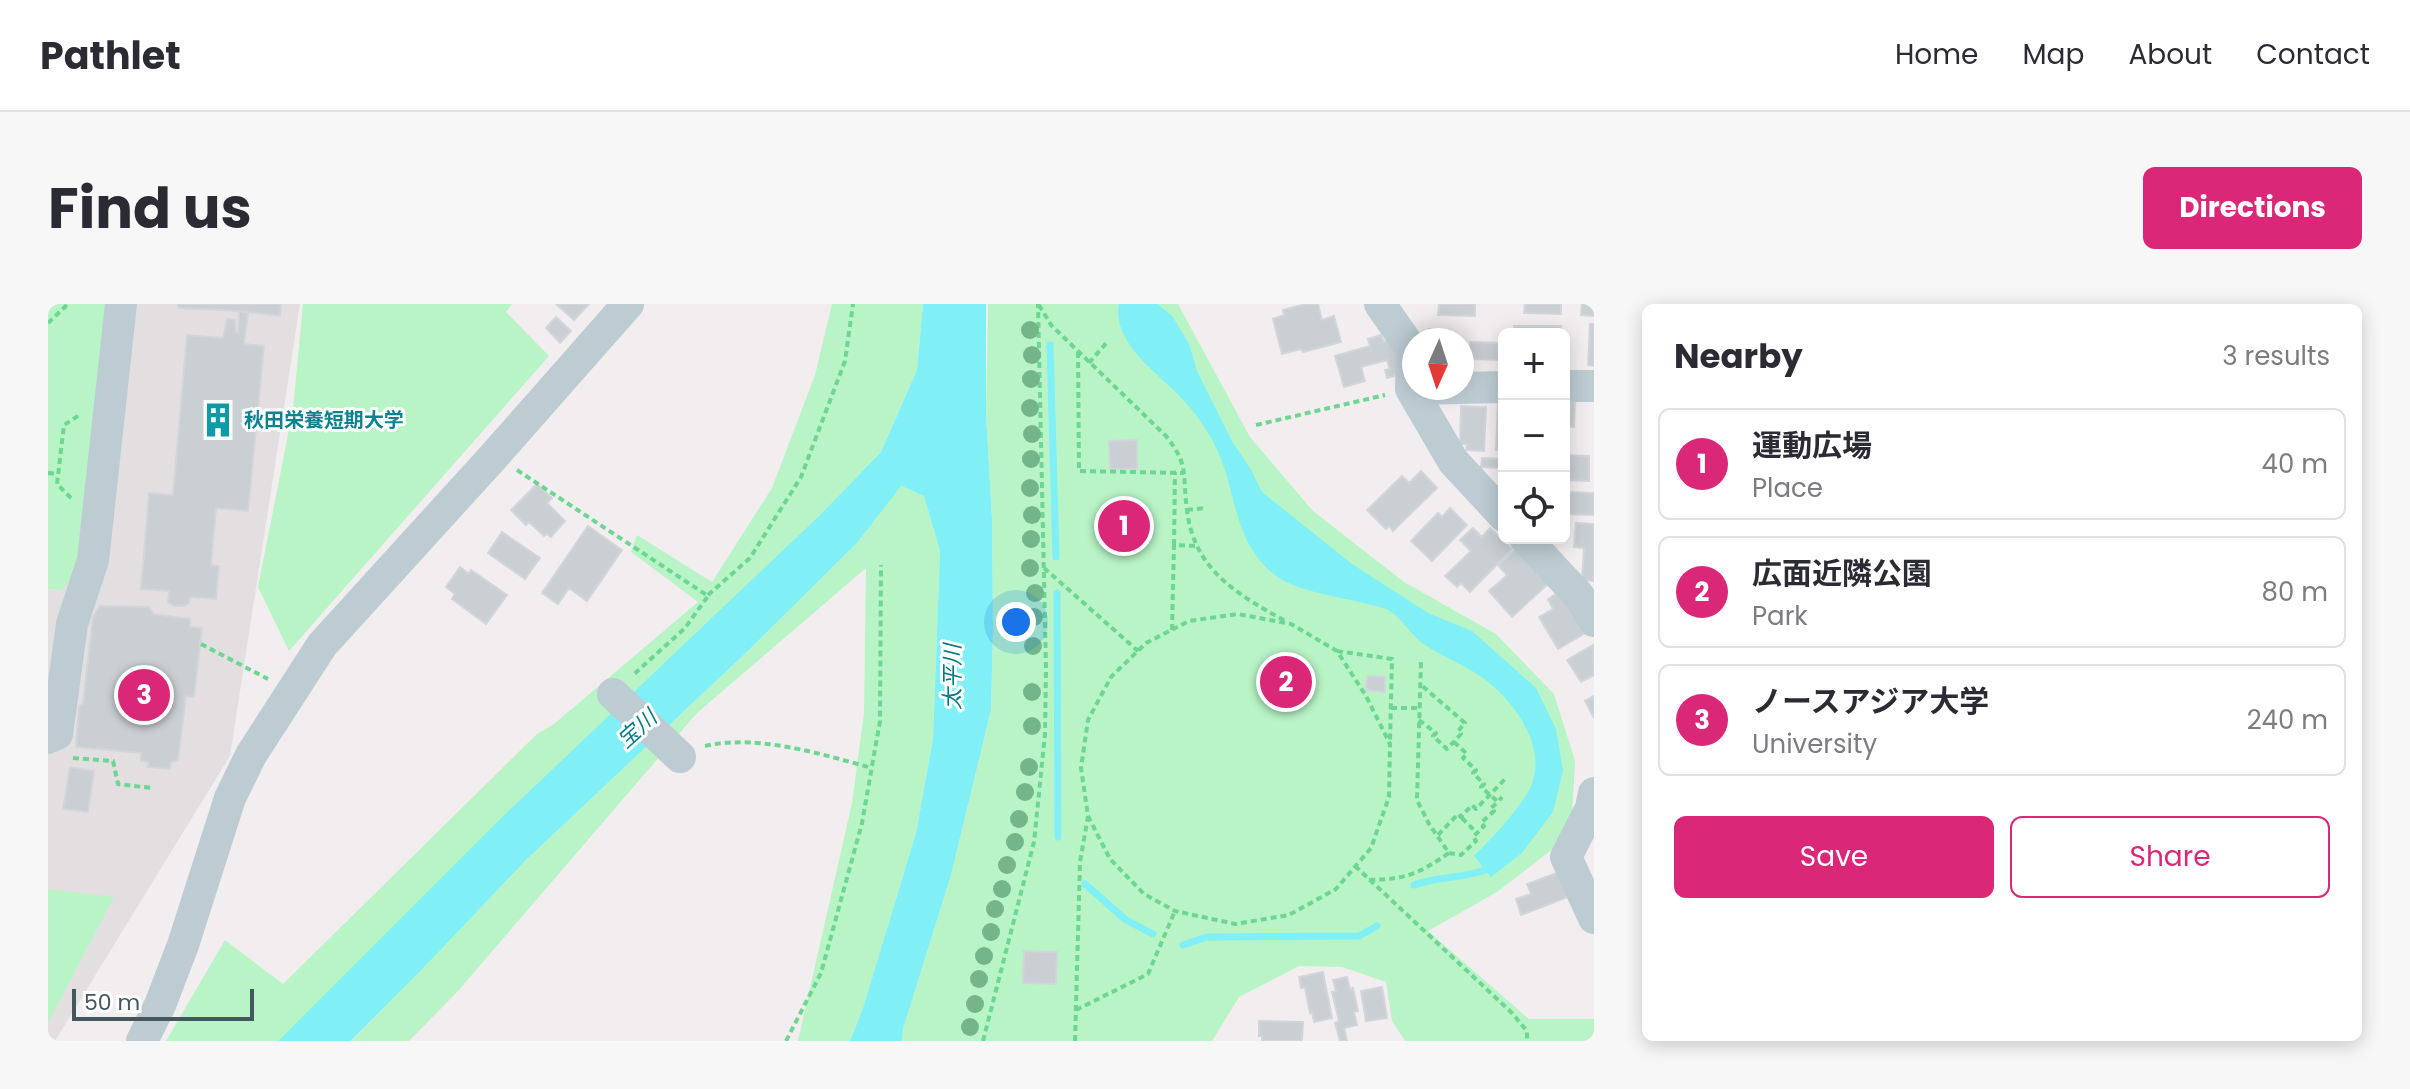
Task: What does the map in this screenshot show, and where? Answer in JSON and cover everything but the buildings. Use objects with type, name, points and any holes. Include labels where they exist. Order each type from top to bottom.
[{"type":"street","points":[[58,748],[57,734],[72,624],[93,560],[121,304]]},
{"type":"street","points":[[142,1041],[160,1005],[183,945],[230,798],[251,755],[322,645],[628,304]]},
{"type":"street","points":[[1380,304],[1402,336]]},
{"type":"street","points":[[1570,386],[1594,386]]},
{"type":"street","points":[[1474,388],[1498,387]]},
{"type":"street","points":[[1417,400],[1453,461],[1498,510]]},
{"type":"street","points":[[1531,544],[1579,596],[1594,621]]},
{"type":"street","points":[[613,694],[680,757]]},
{"type":"street","points":[[1594,793],[1591,808],[1566,857],[1594,918]]},
{"type":"path","points":[[48,323],[68,304]]},
{"type":"path","points":[[613,694],[685,628],[708,596],[750,558],[801,477],[845,361],[853,304]]},
{"type":"path","points":[[1038,304],[1051,325],[1179,451],[1184,465],[1192,538],[1203,558],[1222,581],[1248,601],[1337,651],[1392,659],[1389,797],[1371,848],[1336,889],[1289,915],[1235,924],[1175,911],[1144,894],[1110,859],[1088,816]]},
{"type":"path","points":[[983,1041],[1034,842],[1045,734],[1038,304]]},
{"type":"path","points":[[1089,363],[1108,341]]},
{"type":"path","points":[[1078,352],[1079,471],[1184,473]]},
{"type":"path","points":[[1256,425],[1402,391]]},
{"type":"path","points":[[494,456],[708,596]]},
{"type":"path","points":[[1172,630],[1175,472]]},
{"type":"path","points":[[48,473],[58,474]]},
{"type":"path","points":[[1187,510],[1205,508]]},
{"type":"path","points":[[1174,545],[1197,546]]},
{"type":"path","points":[[786,1041],[821,973],[862,823],[880,721],[881,565]]},
{"type":"path","points":[[1044,568],[1138,651]]},
{"type":"path","points":[[1075,1041],[1080,862],[1088,816],[1081,768],[1088,720],[1111,677],[1146,643],[1189,621],[1238,614],[1291,624]]},
{"type":"path","points":[[201,644],[291,693]]},
{"type":"path","points":[[1337,651],[1366,696],[1390,744]]},
{"type":"path","points":[[1421,660],[1417,800],[1449,853]]},
{"type":"path","points":[[1419,720],[1436,733],[1433,736],[1447,749],[1461,734],[1458,731],[1465,723],[1420,684]]},
{"type":"path","points":[[1391,708],[1419,708]]},
{"type":"path","points":[[1454,742],[1467,754],[1463,758],[1476,770],[1473,773],[1484,784],[1481,787],[1498,802]]},
{"type":"path","points":[[680,757],[708,745],[767,743],[872,768]]},
{"type":"path","points":[[58,748],[113,761],[118,784],[152,788]]},
{"type":"path","points":[[1461,817],[1472,805],[1476,809],[1506,778]]},
{"type":"path","points":[[1369,880],[1400,879],[1424,870],[1449,853],[1461,855],[1476,841],[1473,837],[1484,826],[1481,823],[1494,811],[1491,808],[1502,797]]},
{"type":"path","points":[[1437,835],[1458,814],[1477,833]]},
{"type":"path","points":[[1355,866],[1511,1012],[1527,1031],[1527,1041]]},
{"type":"path","points":[[1074,1010],[1148,974],[1175,911]]},
{"type":"shaded area","points":[[106,304],[300,304],[230,756],[55,1041],[48,1041],[48,589],[62,590]]},
{"type":"green space","points":[[48,304],[106,304],[87,556],[62,590],[48,589]]},
{"type":"green space","points":[[303,304],[512,304],[506,312],[549,356],[289,651],[258,587],[293,409]]},
{"type":"green space","points":[[832,304],[923,304],[917,370],[881,452],[820,515],[278,1041],[166,1041],[225,940],[283,984],[537,734],[554,724],[698,602],[631,552],[637,535],[712,582],[772,488],[815,375]]},
{"type":"green space","points":[[988,304],[1178,304],[1250,437],[1313,511],[1404,582],[1496,634],[1554,694],[1575,761],[1571,835],[1497,892],[1428,931],[1529,1019],[1594,1019],[1594,1041],[1405,1041],[1392,1021],[1386,982],[1342,967],[1299,966],[1239,997],[1212,1041],[902,1041],[903,1029],[951,875],[991,710],[992,518],[986,414]]},
{"type":"green space","points":[[900,486],[924,496],[940,551],[933,739],[916,833],[863,1008],[850,1041],[798,1041],[852,803],[864,713],[866,568],[697,713],[458,991],[409,1041],[352,1041],[526,860],[752,647],[857,543]]},
{"type":"green space","points":[[48,889],[114,897],[48,1023]]},
{"type":"water","points":[[923,304],[986,304],[986,414],[992,518],[991,710],[951,875],[903,1029],[902,1041],[850,1041],[863,1008],[916,833],[933,739],[940,551],[924,496],[901,486],[857,543],[752,647],[526,860],[351,1041],[278,1041],[496,823],[820,515],[881,452],[917,370]]},
{"type":"water","points":[[1119,304],[1158,304],[1173,317],[1189,344],[1197,371],[1233,443],[1262,492],[1352,564],[1428,613],[1472,631],[1536,688],[1556,729],[1563,771],[1553,812],[1522,853],[1491,877],[1474,856],[1514,813],[1533,782],[1534,749],[1520,718],[1487,681],[1425,645],[1390,611],[1283,581],[1263,564],[1246,539],[1213,442],[1188,405],[1131,347],[1123,334]]},
{"type":"waterway","points":[[1050,345],[1056,557]]},
{"type":"waterway","points":[[1057,593],[1058,837]]},
{"type":"waterway","points":[[1414,885],[1485,870]]},
{"type":"waterway","points":[[1085,884],[1126,920],[1153,934]]},
{"type":"waterway","points":[[1183,945],[1207,937],[1359,936],[1377,926]]},
{"type":"place","name":"秋田栄養短期大学","points":[[218,420]]},
{"type":"place","name":"運動広場","points":[[1124,526]]},
{"type":"place","name":"広面近隣公園","points":[[1286,682]]},
{"type":"place","name":"ノースアジア大学","points":[[144,695]]},
{"type":"water label","name":"太平川","points":[[952,677]]},
{"type":"water label","name":"宝川","points":[[637,729]]}]
